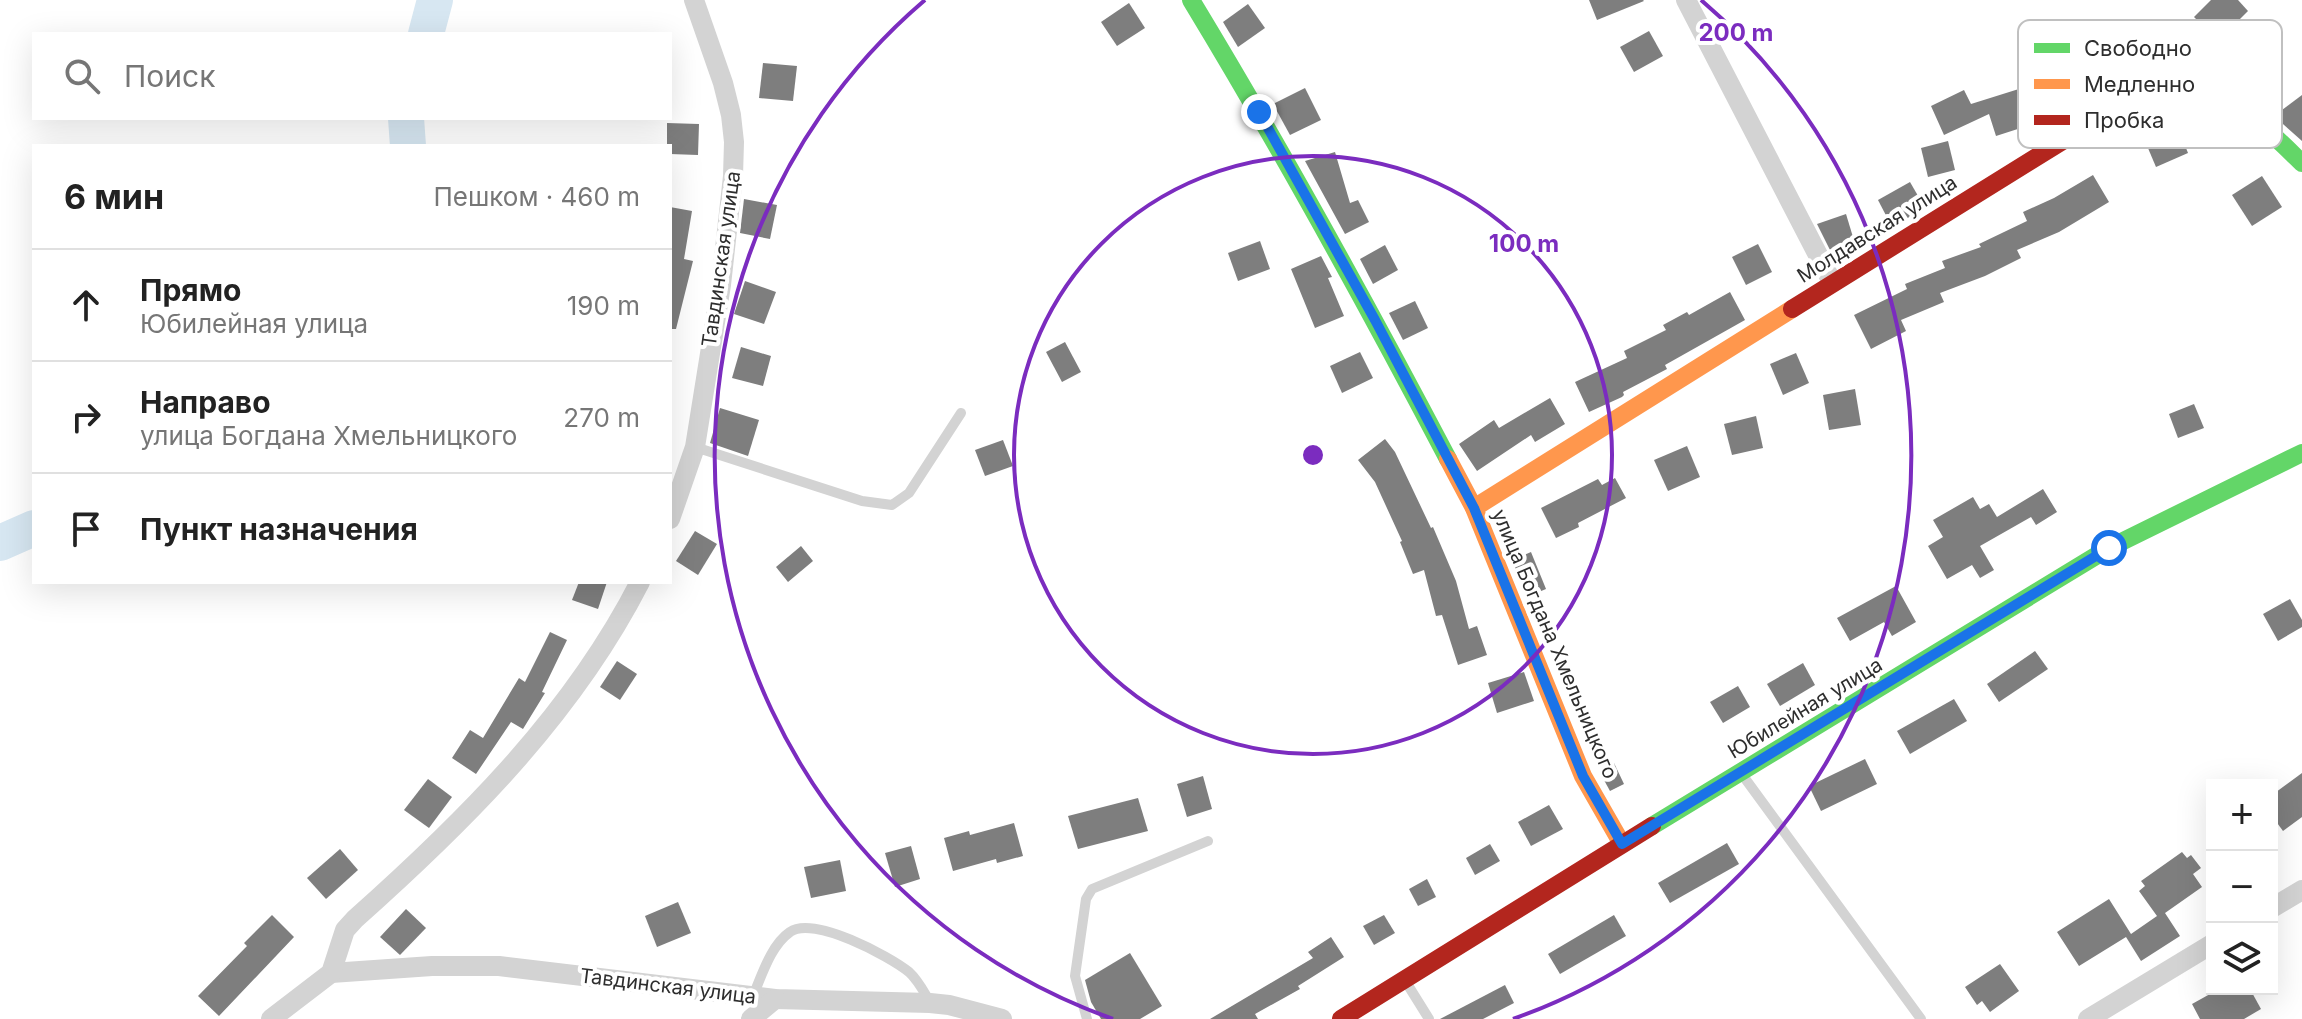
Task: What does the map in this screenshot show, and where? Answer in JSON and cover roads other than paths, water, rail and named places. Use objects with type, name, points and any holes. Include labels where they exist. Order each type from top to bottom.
[{"type":"street","name":"Тавдинская улица","points":[[672,513],[695,447],[721,285],[733,176],[734,142],[723,83],[694,0]]},
{"type":"street","name":"улица Богдана Хмельницкого","points":[[1191,0],[1259,112],[1474,508],[1583,776],[1622,844]]},
{"type":"street","points":[[1686,0],[1832,282]]},
{"type":"street","name":"Молдавская улица","points":[[2282,144],[2302,163]]},
{"type":"street","name":"Молдавская улица","points":[[1474,508],[2049,148]]},
{"type":"street","name":"Юбилейная улица","points":[[1341,1019],[2109,548],[2302,453]]},
{"type":"street","points":[[271,1019],[331,973],[345,930],[446,835],[513,765],[587,670],[639,584]]},
{"type":"street","points":[[2278,904],[2302,890]]},
{"type":"street","points":[[2088,1019],[2206,948]]},
{"type":"street","name":"Тавдинская улица","points":[[331,973],[432,966],[499,966],[775,999],[949,1005],[1002,1019]]},
{"type":"street","points":[[751,1019],[775,999]]},
{"type":"lane","points":[[695,447],[862,501],[892,505],[909,493],[961,413]]},
{"type":"lane","points":[[1741,773],[1921,1019]]},
{"type":"lane","points":[[1087,1019],[1075,976],[1086,899],[1092,889],[1208,841]]},
{"type":"lane","points":[[753,996],[783,938],[793,929],[804,928],[870,947],[912,974],[930,1003]]},
{"type":"lane","points":[[1405,980],[1429,1019]]},
{"type":"waterway","points":[[427,32],[435,0]]},
{"type":"waterway","points":[[406,120],[408,144]]},
{"type":"waterway","points":[[0,543],[32,529]]}]
